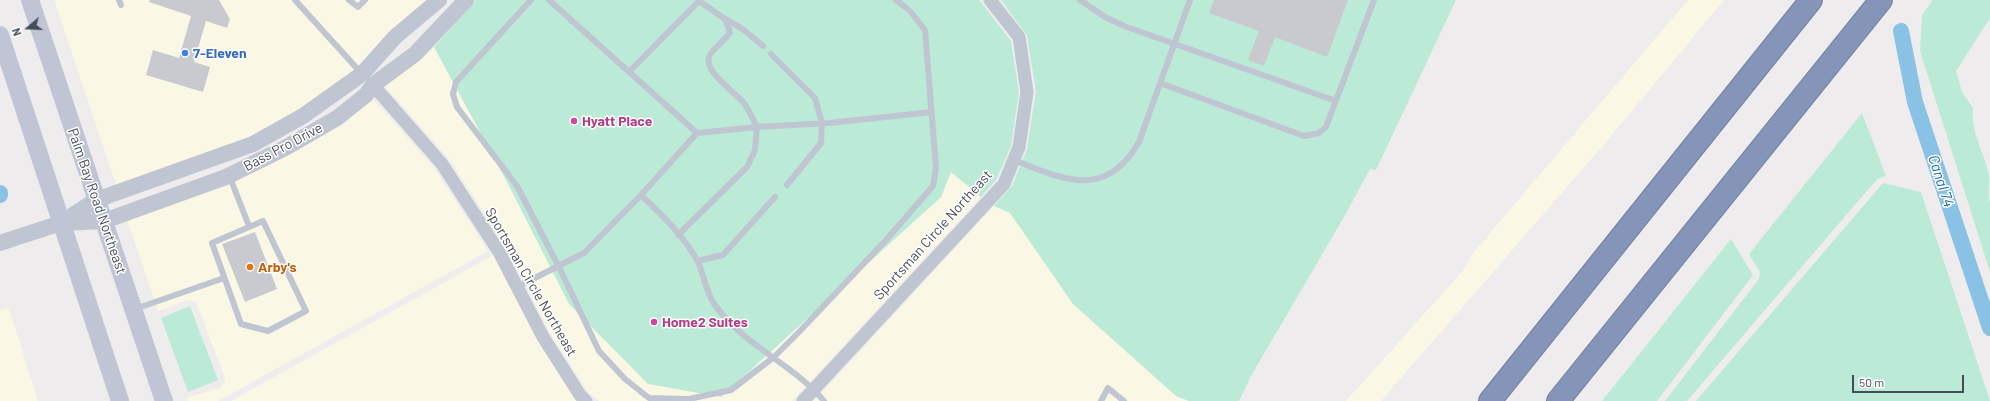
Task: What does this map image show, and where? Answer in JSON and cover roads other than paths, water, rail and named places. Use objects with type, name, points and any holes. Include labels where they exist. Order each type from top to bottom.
[{"type":"highway","points":[[1491,398],[1811,0]]},
{"type":"highway","points":[[1558,401],[1881,0]]},
{"type":"main road","name":"Palm Bay Road Northeast","points":[[30,0],[164,401]]},
{"type":"main road","points":[[0,35],[120,401]]},
{"type":"street","name":"Bass Pro Drive","points":[[61,223],[104,221],[229,175],[285,148],[337,118],[366,95],[367,80],[396,37],[439,0]]},
{"type":"street","name":"Bass Pro Drive","points":[[61,223],[96,200],[253,144],[415,54],[466,0]]},
{"type":"street","name":"Sportsman Circle Northeast","points":[[803,401],[1004,184],[1019,147],[1027,92],[1019,37],[990,0]]},
{"type":"street","name":"Sportsman Circle Northeast","points":[[367,80],[442,164],[499,252],[543,337],[580,395],[586,401]]},
{"type":"street","points":[[0,243],[61,223]]},
{"type":"lane","points":[[295,0],[367,80]]},
{"type":"lane","points":[[349,0],[358,7],[365,0]]},
{"type":"lane","points":[[531,0],[456,82],[453,94],[457,107],[518,186],[560,267],[599,351],[625,379],[649,398],[689,399],[731,390],[774,357],[886,240],[933,186],[936,168],[925,30],[910,11],[896,0]]},
{"type":"lane","points":[[548,0],[697,133]]},
{"type":"lane","points":[[1080,0],[1104,17],[1174,44],[1336,101]]},
{"type":"lane","points":[[1014,160],[1061,178],[1076,181],[1092,180],[1119,169],[1130,158],[1139,142],[1190,0]]},
{"type":"lane","points":[[1160,83],[1304,136],[1319,133],[1326,127],[1374,0]]},
{"type":"lane","points":[[629,72],[699,1],[744,30],[763,46]]},
{"type":"lane","points":[[678,235],[747,167],[755,150],[757,127],[744,103],[714,73],[708,62],[709,56],[726,40],[730,32],[725,19]]},
{"type":"lane","points":[[771,54],[815,98],[822,123],[821,143],[787,184]]},
{"type":"lane","points":[[517,288],[560,267],[584,253],[641,195],[697,133],[932,112]]},
{"type":"lane","points":[[229,175],[249,226]]},
{"type":"lane","points":[[641,195],[669,222],[697,261],[714,304],[742,333],[814,389],[824,401]]},
{"type":"lane","points":[[697,261],[723,256],[775,197]]},
{"type":"lane","points":[[263,221],[306,311],[268,331],[241,324],[212,243],[249,226],[263,221]]},
{"type":"lane","points":[[134,310],[224,278]]},
{"type":"lane","points":[[1101,401],[1108,388],[1124,401]]},
{"type":"waterway","name":"Canal 74","points":[[1901,31],[1915,102],[1990,328]]},
{"type":"place","name":"7-Eleven","points":[[185,53]]},
{"type":"place","name":"Hyatt Place","points":[[574,121]]},
{"type":"place","name":"Arby's","points":[[250,267]]},
{"type":"place","name":"Home2 Suites","points":[[654,322]]}]
